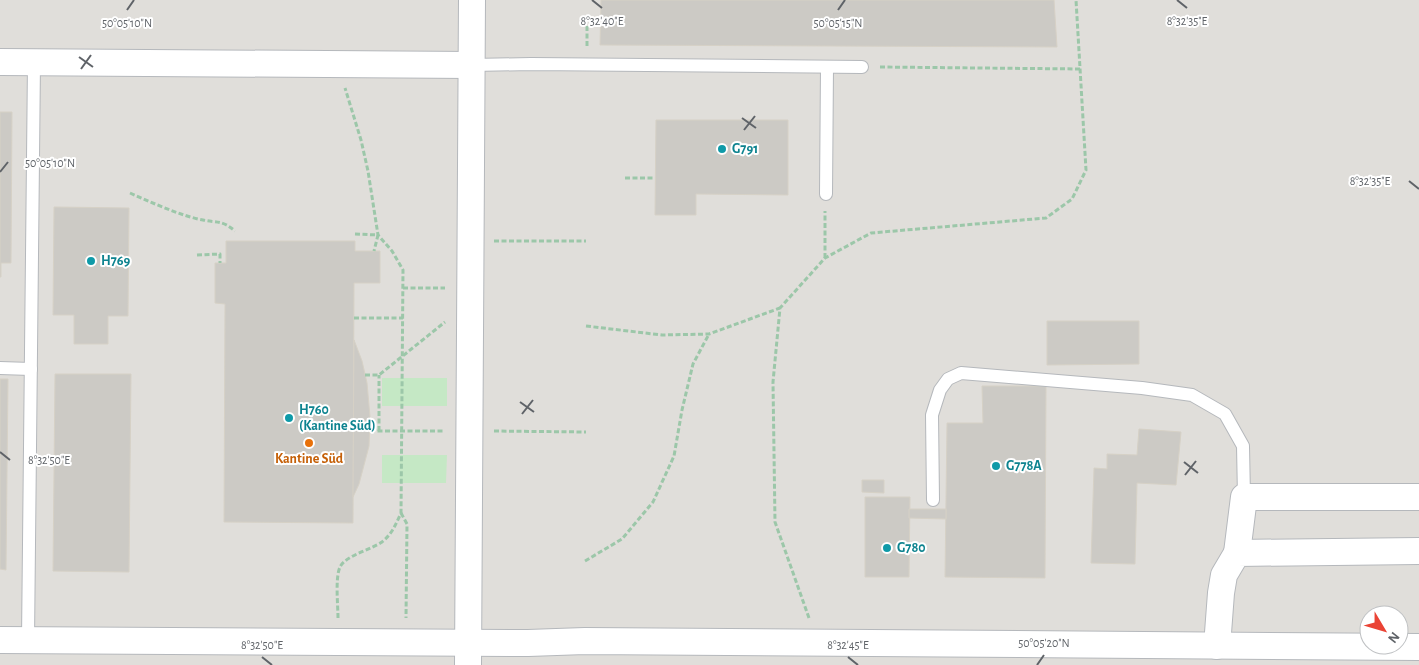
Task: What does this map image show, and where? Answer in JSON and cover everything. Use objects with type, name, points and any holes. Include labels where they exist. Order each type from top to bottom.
[{"type":"street","points":[[468,653],[472,0]]},
{"type":"street","points":[[0,62],[472,65]]},
{"type":"street","points":[[1217,646],[1224,575],[1237,553],[1244,497],[1419,497]]},
{"type":"street","points":[[1237,553],[1419,551]]},
{"type":"street","points":[[0,640],[406,641],[468,653],[528,643],[595,642],[1419,647]]},
{"type":"lane","points":[[28,640],[34,62]]},
{"type":"lane","points":[[472,65],[862,67]]},
{"type":"lane","points":[[826,194],[827,67]]},
{"type":"lane","points":[[0,368],[31,369]]},
{"type":"lane","points":[[933,500],[932,415],[940,390],[948,379],[961,373],[1142,388],[1192,395],[1225,414],[1243,446],[1244,497]]},
{"type":"path","points":[[586,326],[662,335],[708,334],[780,308],[825,258],[871,233],[1046,218],[1072,199],[1086,170],[1076,0]]},
{"type":"path","points":[[346,64],[345,89],[361,140],[378,235],[374,251]]},
{"type":"path","points":[[862,67],[1080,69]]},
{"type":"path","points":[[625,178],[655,178]]},
{"type":"path","points":[[130,193],[184,215],[203,220],[218,221],[228,225],[235,231]]},
{"type":"path","points":[[825,258],[826,194]]},
{"type":"path","points":[[338,641],[338,575],[340,566],[348,558],[383,541],[394,529],[401,513],[403,270],[392,251],[378,235],[355,234]]},
{"type":"path","points":[[508,241],[586,241]]},
{"type":"path","points":[[197,254],[220,254],[220,263]]},
{"type":"path","points":[[403,288],[470,295]]},
{"type":"path","points":[[365,375],[379,375],[470,295]]},
{"type":"path","points":[[780,308],[773,382],[775,522],[818,643]]},
{"type":"path","points":[[354,318],[403,318]]},
{"type":"path","points":[[585,561],[622,539],[654,502],[674,456],[693,364],[708,334]]},
{"type":"path","points":[[379,375],[379,431]]},
{"type":"path","points":[[370,431],[470,431]]},
{"type":"path","points":[[505,431],[586,432]]},
{"type":"path","points":[[401,513],[407,524],[406,641]]},
{"type":"shaded area","points":[[0,0],[1419,0],[1419,665],[0,665]]},
{"type":"green space","points":[[382,378],[447,378],[447,406],[382,406]]},
{"type":"green space","points":[[382,455],[447,455],[446,483],[382,483]]},
{"type":"building","points":[[601,0],[1054,0],[1057,47],[600,45]]},
{"type":"building","points":[[0,112],[12,112],[11,263],[1,263],[1,277],[0,277]]},
{"type":"building","name":"G791","points":[[656,120],[788,120],[788,195],[696,194],[696,215],[655,215]]},
{"type":"building","name":"H769","points":[[54,207],[129,208],[128,316],[108,316],[108,344],[74,344],[74,315],[53,315]]},
{"type":"building","name":"H760 (Kantine Süd)","points":[[226,241],[355,241],[355,251],[380,251],[380,283],[354,283],[353,523],[224,522],[225,304],[215,303],[215,263],[226,263]]},
{"type":"building","points":[[1047,321],[1139,321],[1139,364],[1047,365]]},
{"type":"building","points":[[354,340],[362,361],[367,383],[370,417],[369,446],[359,484],[353,497]]},
{"type":"building","points":[[55,374],[131,374],[129,572],[53,571]]},
{"type":"building","points":[[0,379],[8,379],[6,570],[0,569]]},
{"type":"building","name":"G778A","points":[[982,386],[1046,386],[1045,578],[945,577],[947,423],[983,423]]},
{"type":"building","points":[[1139,429],[1181,432],[1176,485],[1137,483],[1135,564],[1091,563],[1094,468],[1107,469],[1107,454],[1137,455]]},
{"type":"building","points":[[862,480],[884,480],[884,493],[862,492]]},
{"type":"building","name":"G780","points":[[865,497],[910,497],[909,577],[865,577]]},
{"type":"building","points":[[909,509],[946,509],[946,519],[909,518]]},
{"type":"place","name":"G791","points":[[722,149]]},
{"type":"place","name":"H769","points":[[91,261]]},
{"type":"place","name":"H760 (Kantine Süd)","points":[[289,418]]},
{"type":"place","name":"Kantine Süd","points":[[309,443]]},
{"type":"place","name":"G778A","points":[[996,466]]},
{"type":"place","name":"G780","points":[[887,548]]}]
